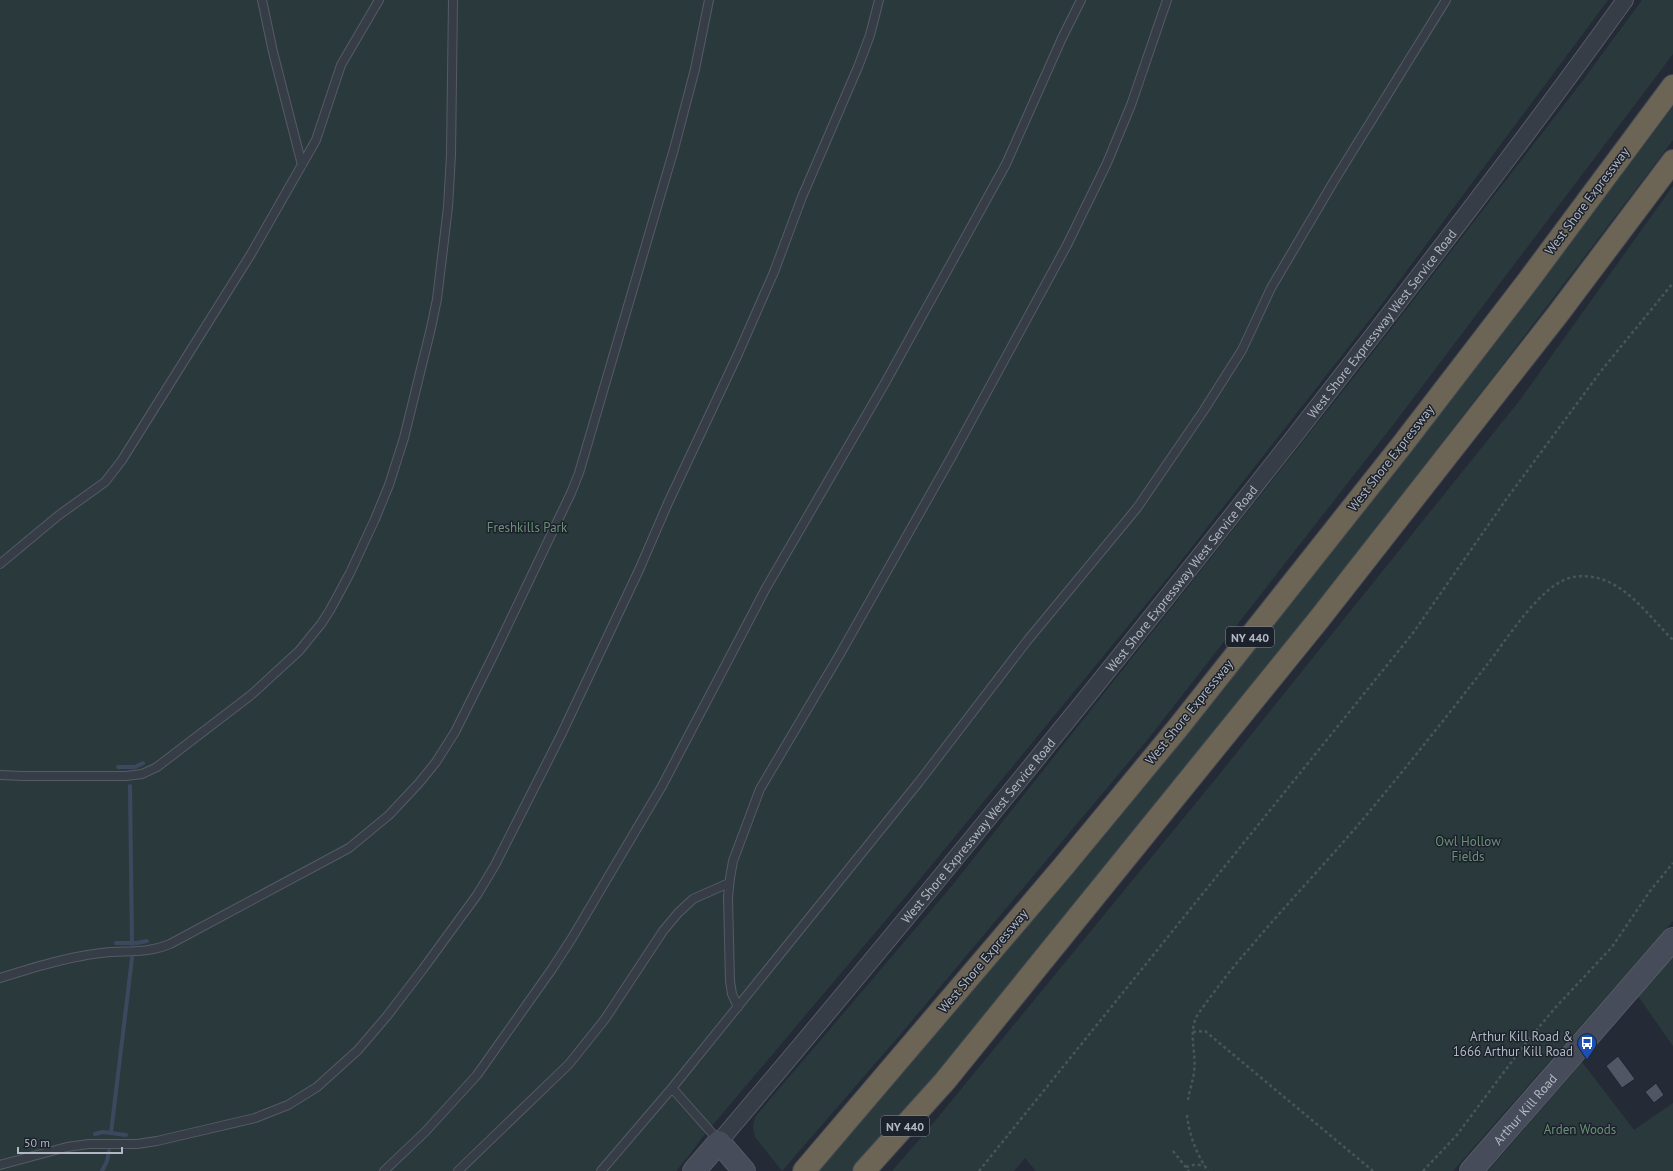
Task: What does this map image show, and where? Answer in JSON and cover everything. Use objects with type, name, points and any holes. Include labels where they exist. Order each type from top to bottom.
[{"type":"highway","name":"West Shore Expressway","points":[[804,1171],[1063,867],[1191,710],[1402,445],[1523,287],[1673,86]]},
{"type":"highway","name":"NY 440","points":[[864,1171],[945,1081],[1320,618],[1558,314],[1673,161]]},
{"type":"highway","points":[[874,1171],[945,1081]]},
{"type":"street","name":"West Shore Expressway West Service Road","points":[[719,1142],[973,839],[1233,514],[1463,217],[1573,72],[1625,0]]},
{"type":"street","name":"Arthur Kill Road","points":[[1471,1171],[1673,939]]},
{"type":"street","points":[[694,1171],[719,1142],[741,1167]]},
{"type":"lane","points":[[262,0],[273,52],[302,165]]},
{"type":"lane","points":[[0,564],[59,515],[105,482],[122,460],[251,254],[316,140],[341,65],[379,0]]},
{"type":"lane","points":[[0,775],[134,776],[148,772],[202,734],[273,676],[311,638],[330,610],[350,573],[389,485],[404,438],[431,328],[442,263],[448,207],[451,155],[453,0]]},
{"type":"lane","points":[[0,978],[85,956],[102,953],[143,951],[161,948],[170,944],[349,848],[389,815],[436,762],[455,732],[491,661],[579,473],[678,134],[695,69],[709,0]]},
{"type":"lane","points":[[0,1165],[67,1147],[89,1144],[137,1144],[157,1141],[255,1118],[288,1105],[317,1087],[358,1050],[388,1016],[477,895],[495,865],[561,735],[639,570],[668,503],[738,354],[774,272],[802,198],[858,67],[870,35],[880,0]]},
{"type":"lane","points":[[384,1171],[425,1132],[477,1075],[552,969],[576,931],[662,786],[766,588],[885,383],[1006,164],[1062,38],[1081,0]]},
{"type":"lane","points":[[738,1007],[732,994],[730,980],[729,883],[733,861],[760,789],[840,654],[952,456],[1067,245],[1107,163],[1132,105],[1167,0]]},
{"type":"lane","points":[[601,1171],[672,1088],[738,1007],[919,782],[1027,641],[1137,508],[1204,410],[1242,350],[1271,288],[1334,181],[1446,0]]},
{"type":"lane","points":[[458,1171],[535,1098],[568,1064],[605,1019],[663,931],[678,913],[693,899],[729,883]]},
{"type":"lane","points":[[672,1088],[719,1142]]},
{"type":"path","points":[[979,1171],[1414,633],[1510,495],[1601,371],[1673,283]]},
{"type":"path","points":[[1188,1100],[1194,1072],[1193,1024],[1198,1014],[1247,951],[1369,812],[1456,705],[1535,602],[1546,592],[1561,582],[1572,578],[1582,576],[1605,580],[1624,591],[1673,640]]},
{"type":"path","points":[[1423,1171],[1456,1136],[1525,1044],[1555,1008],[1612,947],[1650,891],[1673,863]]},
{"type":"path","points":[[1193,1032],[1205,1031],[1374,1171]]},
{"type":"path","points":[[1187,1115],[1191,1135],[1208,1171]]},
{"type":"path","points":[[1174,1151],[1189,1171]]},
{"type":"path","points":[[1186,1168],[1193,1165],[1204,1165]]},
{"type":"green space","name":"Freshkills Park","points":[[0,0],[1608,0],[1382,304],[1170,575],[906,896],[701,1139],[676,1171],[0,1171]]},
{"type":"green space","points":[[1642,0],[1673,0],[1673,54],[1396,421],[1148,739],[899,1036],[782,1171],[755,1137],[753,1128],[755,1117],[951,887],[1361,368],[1581,83]]},
{"type":"green space","points":[[1673,96],[1673,140],[1500,368],[1251,688],[930,1083],[853,1171],[818,1171]]},
{"type":"green space","name":"Owl Hollow Fields","points":[[1673,186],[1673,921],[1453,1171],[1036,1171],[1025,1158],[1014,1171],[892,1171],[926,1132],[1214,781],[1520,400]]},
{"type":"green space","points":[[1673,956],[1673,1046],[1638,996]]},
{"type":"green space","name":"Arden Woods","points":[[1582,1062],[1634,1130],[1673,1103],[1673,1171],[1488,1171]]},
{"type":"building","points":[[1618,1056],[1635,1079],[1622,1088],[1606,1066]]},
{"type":"building","points":[[1656,1083],[1664,1095],[1654,1103],[1645,1092]]},
{"type":"waterway","points":[[118,767],[135,767],[143,763]]},
{"type":"waterway","points":[[130,786],[132,944]]},
{"type":"waterway","points":[[116,943],[137,943],[147,941]]},
{"type":"waterway","points":[[111,1133],[132,958]]},
{"type":"waterway","points":[[95,1134],[103,1132],[126,1135]]},
{"type":"waterway","points":[[102,1171],[107,1161],[109,1151]]},
{"type":"place","name":"Arthur Kill Road & 1666 Arthur Kill Road","points":[[1587,1060]]}]
